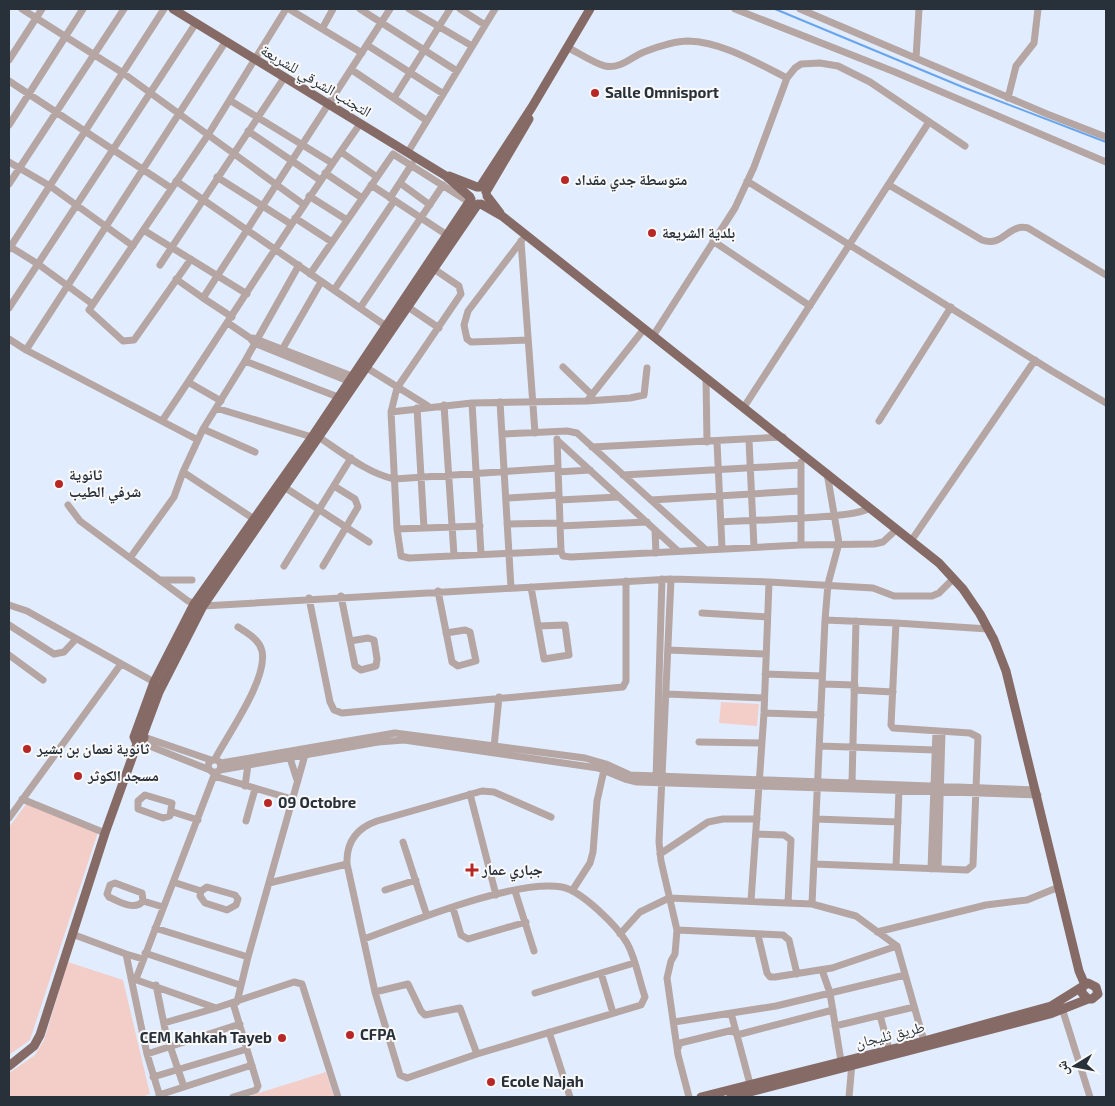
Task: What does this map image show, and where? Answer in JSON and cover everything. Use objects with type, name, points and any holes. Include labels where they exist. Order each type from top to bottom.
[{"type":"main road","points":[[9,1066],[34,1046],[105,833],[158,692],[199,605],[316,437],[354,380],[386,326],[447,235],[483,191],[526,125],[532,107],[590,9]]},
{"type":"main road","name":"التجنب الشرقي للشريعة","points":[[178,10],[327,105],[408,152],[474,201],[502,216]]},
{"type":"main road","name":"التجنب الشرقي للشريعة","points":[[445,180],[483,191]]},
{"type":"main road","points":[[316,437],[338,397],[367,368],[434,269],[474,201],[472,191],[483,191]]},
{"type":"main road","points":[[483,191],[502,216],[523,238],[654,336],[827,473],[939,563],[963,590],[988,629],[1006,671],[1037,792],[1084,997],[1092,998],[1098,994],[1096,986]]},
{"type":"main road","points":[[141,738],[154,682],[199,605],[254,519],[282,486]]},
{"type":"main road","points":[[1083,987],[1093,984],[1106,987]]},
{"type":"main road","name":"طريق ثليجان","points":[[731,1097],[1061,1006],[1083,987]]},
{"type":"main road","name":"طريق ثليجان","points":[[701,1097],[841,1061],[852,1063],[889,1050],[1106,996]]},
{"type":"street","points":[[22,9],[123,73],[304,204]]},
{"type":"street","points":[[9,60],[42,9]]},
{"type":"street","points":[[9,125],[83,9]]},
{"type":"street","points":[[9,184],[124,9]]},
{"type":"street","points":[[91,303],[68,284],[9,247],[164,9]]},
{"type":"street","points":[[191,258],[137,337],[130,341],[123,341],[89,311],[91,303],[145,231],[171,188],[231,101],[287,9],[362,53]]},
{"type":"street","points":[[322,29],[333,9]]},
{"type":"street","points":[[360,9],[457,71]]},
{"type":"street","points":[[203,298],[390,9]]},
{"type":"street","points":[[410,9],[472,46]]},
{"type":"street","points":[[394,98],[450,9]]},
{"type":"street","points":[[460,9],[485,25]]},
{"type":"street","points":[[408,152],[442,93],[495,9]]},
{"type":"street","points":[[734,9],[895,72],[1106,162]]},
{"type":"street","points":[[800,9],[1008,98],[1106,137]]},
{"type":"street","points":[[916,58],[919,9]]},
{"type":"street","points":[[1008,98],[1016,66],[1034,43],[1038,9]]},
{"type":"street","points":[[9,308],[196,23]]},
{"type":"street","points":[[26,350],[226,41]]},
{"type":"street","points":[[568,47],[604,66],[611,66],[624,64],[642,53],[660,46],[677,42],[702,42],[745,57],[787,78]]},
{"type":"street","points":[[368,45],[442,93]]},
{"type":"street","points":[[654,336],[735,208],[787,78],[801,64],[820,63],[838,66],[870,82],[965,146]]},
{"type":"street","points":[[352,70],[426,120]]},
{"type":"street","points":[[160,265],[284,78]]},
{"type":"street","points":[[9,81],[86,131],[112,151],[171,188]]},
{"type":"street","points":[[231,101],[332,163]]},
{"type":"street","points":[[744,407],[929,122]]},
{"type":"street","points":[[162,421],[247,294],[309,196],[360,124]]},
{"type":"street","points":[[248,131],[320,180]]},
{"type":"street","points":[[341,152],[376,177]]},
{"type":"street","points":[[310,274],[393,154],[445,180],[421,219],[360,308]]},
{"type":"street","points":[[9,162],[50,186],[133,246]]},
{"type":"street","points":[[334,290],[392,200],[412,164]]},
{"type":"street","points":[[325,173],[362,198]]},
{"type":"street","points":[[216,178],[262,207],[332,242]]},
{"type":"street","points":[[176,181],[248,228],[310,274],[386,326]]},
{"type":"street","points":[[747,181],[1106,402]]},
{"type":"street","points":[[400,183],[430,205]]},
{"type":"street","points":[[371,185],[447,235]]},
{"type":"street","points":[[889,185],[982,240],[990,243],[996,242],[1013,230],[1023,227],[1028,228],[1106,275]]},
{"type":"street","points":[[309,196],[347,220]]},
{"type":"street","points":[[145,231],[247,294]]},
{"type":"street","points":[[523,238],[468,311],[464,326],[467,339],[471,342],[528,340]]},
{"type":"street","points":[[523,238],[535,432]]},
{"type":"street","points":[[713,241],[810,306]]},
{"type":"street","points":[[130,558],[174,497],[183,472],[203,429],[245,361],[254,339],[299,265]]},
{"type":"street","points":[[434,269],[461,289],[461,294],[397,388],[391,412],[397,529],[402,556],[409,558],[561,551]]},
{"type":"street","points":[[176,280],[203,298],[254,339],[354,380]]},
{"type":"street","points":[[283,348],[322,282]]},
{"type":"street","points":[[408,307],[439,328]]},
{"type":"street","points":[[880,421],[951,307]]},
{"type":"street","points":[[590,398],[644,329]]},
{"type":"street","points":[[9,339],[26,350],[198,440]]},
{"type":"street","points":[[254,339],[283,348],[354,380]]},
{"type":"street","points":[[911,541],[1035,360]]},
{"type":"street","points":[[245,361],[338,397]]},
{"type":"street","points":[[563,367],[590,398]]},
{"type":"street","points":[[367,368],[429,406]]},
{"type":"street","points":[[391,412],[429,406],[472,403],[533,404],[644,395],[647,368]]},
{"type":"street","points":[[706,378],[707,442]]},
{"type":"street","points":[[188,382],[221,400]]},
{"type":"street","points":[[500,402],[511,588]]},
{"type":"street","points":[[472,403],[481,554]]},
{"type":"street","points":[[444,405],[454,555]]},
{"type":"street","points":[[216,408],[316,437],[382,477],[394,479],[504,472],[590,470]]},
{"type":"street","points":[[417,408],[424,528]]},
{"type":"street","points":[[203,429],[255,452]]},
{"type":"street","points":[[502,434],[535,432],[577,433],[705,549]]},
{"type":"street","points":[[557,432],[561,551],[563,556],[879,543],[897,530]]},
{"type":"street","points":[[592,447],[783,438]]},
{"type":"street","points":[[557,440],[678,551]]},
{"type":"street","points":[[748,440],[754,547]]},
{"type":"street","points":[[717,442],[722,548]]},
{"type":"street","points":[[801,545],[800,465],[805,456]]},
{"type":"street","points":[[284,566],[351,458]]},
{"type":"street","points":[[623,475],[800,465]]},
{"type":"street","points":[[183,472],[254,519]]},
{"type":"street","points":[[812,904],[825,620],[828,584],[838,544],[827,473]]},
{"type":"street","points":[[282,486],[369,542]]},
{"type":"street","points":[[323,566],[347,528],[359,504],[356,499],[334,486]]},
{"type":"street","points":[[651,500],[800,491]]},
{"type":"street","points":[[506,498],[619,497]]},
{"type":"street","points":[[68,505],[80,520],[159,580],[199,605],[662,579],[828,584],[873,588],[894,596],[932,596],[939,593],[953,579]]},
{"type":"street","points":[[721,522],[861,513],[870,508]]},
{"type":"street","points":[[507,524],[560,525],[647,522]]},
{"type":"street","points":[[397,529],[480,526]]},
{"type":"street","points":[[655,530],[656,553]]},
{"type":"street","points":[[662,579],[660,854],[677,930],[676,954],[671,961],[667,978],[678,1048],[690,1097]]},
{"type":"street","points":[[660,781],[672,579]]},
{"type":"street","points":[[159,580],[192,580]]},
{"type":"street","points":[[309,598],[330,702],[334,710],[338,712],[623,687],[626,681],[626,581]]},
{"type":"street","points":[[751,901],[764,713],[769,582]]},
{"type":"street","points":[[531,587],[538,626],[545,660],[569,655],[565,625],[538,626]]},
{"type":"street","points":[[438,591],[446,633],[453,664],[458,666],[476,661],[470,632],[465,630],[446,633]]},
{"type":"street","points":[[341,596],[350,640],[357,669],[376,666],[378,659],[374,640],[368,638],[350,640]]},
{"type":"street","points":[[10,607],[27,611],[154,682]]},
{"type":"street","points":[[702,613],[767,616]]},
{"type":"street","points":[[825,620],[988,629]]},
{"type":"street","points":[[852,783],[856,622]]},
{"type":"street","points":[[814,864],[967,870],[973,865],[978,738],[974,734],[893,728],[891,725],[896,623]]},
{"type":"street","points":[[9,625],[54,654],[64,652],[76,638]]},
{"type":"street","points":[[134,978],[198,820],[215,767],[262,667],[263,658],[259,644],[238,627]]},
{"type":"street","points":[[668,650],[766,654]]},
{"type":"street","points":[[9,655],[43,680]]},
{"type":"street","points":[[9,818],[121,664]]},
{"type":"street","points":[[765,674],[822,680],[893,692]]},
{"type":"street","points":[[666,694],[764,698]]},
{"type":"street","points":[[494,747],[499,697]]},
{"type":"street","points":[[764,713],[821,715]]},
{"type":"street","points":[[937,789],[935,750],[939,732]]},
{"type":"street","points":[[934,869],[939,732]]},
{"type":"street","points":[[215,767],[395,733],[585,758],[606,764],[630,775],[660,781]]},
{"type":"street","points":[[141,738],[215,767],[245,786],[292,800]]},
{"type":"street","points":[[215,767],[248,765],[378,742],[404,740],[604,770],[630,781],[759,782],[899,790],[937,789]]},
{"type":"street","points":[[699,742],[761,742]]},
{"type":"street","points":[[820,746],[935,750]]},
{"type":"street","points":[[233,1097],[258,1088],[235,1003],[305,755]]},
{"type":"street","points":[[290,758],[298,780]]},
{"type":"street","points":[[245,786],[248,765]]},
{"type":"street","points":[[572,891],[587,867],[593,852],[597,801],[604,770]]},
{"type":"street","points":[[818,784],[852,783],[937,789],[1037,792]]},
{"type":"street","points":[[246,821],[255,789]]},
{"type":"street","points":[[896,867],[899,790]]},
{"type":"street","points":[[364,939],[427,916],[496,895],[554,887],[572,891],[588,902],[620,934],[630,950],[645,1001],[641,1005],[477,1054],[407,1078],[402,1077],[375,992],[347,864],[352,843],[363,826],[482,791],[494,792],[551,817]]},
{"type":"street","points":[[470,794],[496,895]]},
{"type":"street","points":[[145,795],[170,801],[172,812],[170,816],[163,818],[141,810],[137,806],[138,800],[145,795]]},
{"type":"street","points":[[22,799],[105,833]]},
{"type":"street","points":[[172,812],[198,820]]},
{"type":"street","points":[[660,854],[708,822],[722,819],[757,819]]},
{"type":"street","points":[[816,819],[898,822]]},
{"type":"street","points":[[756,834],[784,835],[791,840],[788,903]]},
{"type":"street","points":[[404,842],[427,916]]},
{"type":"street","points":[[269,883],[347,864]]},
{"type":"street","points":[[386,890],[416,880]]},
{"type":"street","points":[[173,882],[201,891]]},
{"type":"street","points":[[115,883],[139,891],[142,893],[143,901],[134,906],[112,899],[107,894],[110,885],[115,883]]},
{"type":"street","points":[[207,887],[212,887],[235,895],[238,900],[233,909],[227,910],[205,903],[200,896],[201,891],[207,887]]},
{"type":"street","points":[[877,932],[986,905],[1027,900],[1059,887]]},
{"type":"street","points":[[515,891],[534,950]]},
{"type":"street","points":[[620,934],[640,912],[669,898],[812,904],[852,914],[897,946],[924,1041]]},
{"type":"street","points":[[143,901],[163,907]]},
{"type":"street","points":[[453,908],[461,935],[468,939],[526,922]]},
{"type":"street","points":[[155,928],[248,957]]},
{"type":"street","points":[[677,930],[786,937],[797,974]]},
{"type":"street","points":[[72,934],[126,954],[144,956],[240,985]]},
{"type":"street","points":[[758,935],[769,975],[775,977],[822,970],[897,946]]},
{"type":"street","points":[[126,954],[134,978],[147,1054],[159,1096],[252,1066]]},
{"type":"street","points":[[534,993],[634,963]]},
{"type":"street","points":[[822,970],[830,993],[841,1061]]},
{"type":"street","points":[[601,973],[613,1013]]},
{"type":"street","points":[[674,1022],[776,1006],[905,975]]},
{"type":"street","points":[[134,978],[216,1008]]},
{"type":"street","points":[[164,1023],[235,1003],[294,982],[302,984],[338,1097]]},
{"type":"street","points":[[375,992],[406,984],[411,986],[421,1011],[425,1015],[460,1008],[477,1054]]},
{"type":"street","points":[[156,985],[170,1048],[184,1087]]},
{"type":"street","points":[[1061,1006],[1090,1097]]},
{"type":"street","points":[[835,1026],[914,1007]]},
{"type":"street","points":[[737,1035],[833,1010]]},
{"type":"street","points":[[731,1013],[750,1084]]},
{"type":"street","points":[[880,1015],[889,1050]]},
{"type":"street","points":[[147,1054],[240,1024]]},
{"type":"street","points":[[678,1048],[680,1043],[733,1030],[737,1035]]},
{"type":"street","points":[[549,1032],[570,1097]]},
{"type":"street","points":[[153,1077],[247,1049]]},
{"type":"street","points":[[849,1097],[852,1063]]},
{"type":"shaded area","points":[[721,702],[759,704],[757,726],[719,723]]},
{"type":"shaded area","points":[[27,803],[98,832],[30,1040],[9,1055],[9,827]]},
{"type":"shaded area","points":[[68,962],[123,980],[150,1094],[141,1097],[9,1097],[9,1073],[35,1055],[44,1040]]},
{"type":"shaded area","points":[[326,1072],[334,1097],[246,1097]]},
{"type":"waterway","points":[[775,9],[965,88],[1106,142]]},
{"type":"place","name":"Salle Omnisport","points":[[595,93]]},
{"type":"place","name":"متوسطة جدي مقداد","points":[[565,180]]},
{"type":"place","name":"بلدية الشريعة","points":[[652,233]]},
{"type":"place","name":"ثانوية شرفي الطيب","points":[[59,484]]},
{"type":"place","name":"ثانوية نعمان بن بشير","points":[[27,749]]},
{"type":"place","name":"مسجد الكوثر","points":[[78,776]]},
{"type":"place","name":"09 Octobre","points":[[268,803]]},
{"type":"place","name":"جباري عمار","points":[[472,870]]},
{"type":"place","name":"CFPA","points":[[350,1035]]},
{"type":"place","name":"CEM Kahkah Tayeb","points":[[282,1038]]},
{"type":"place","name":"Ecole Najah","points":[[491,1082]]}]
